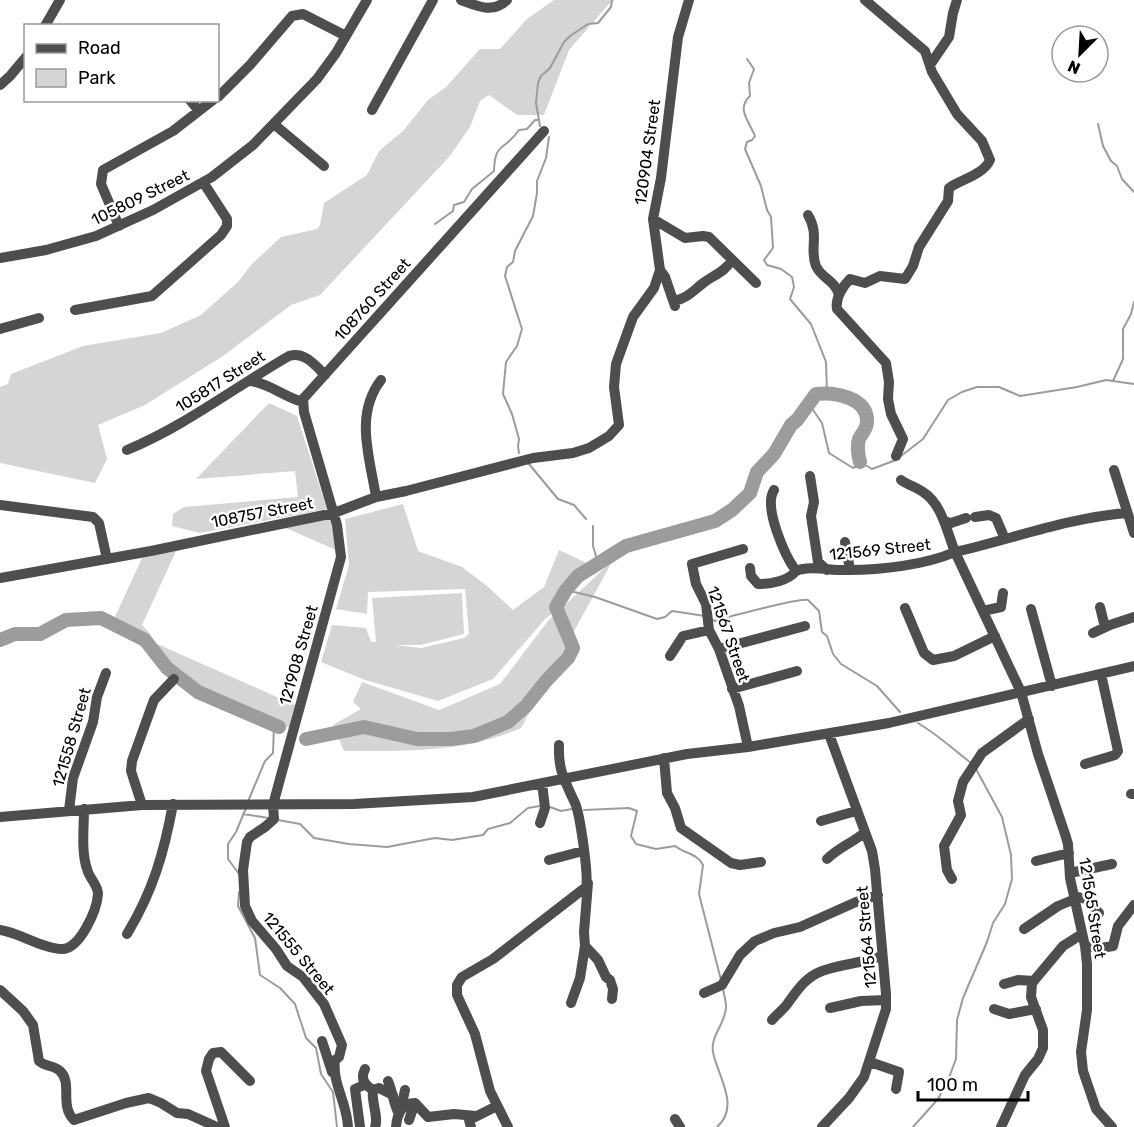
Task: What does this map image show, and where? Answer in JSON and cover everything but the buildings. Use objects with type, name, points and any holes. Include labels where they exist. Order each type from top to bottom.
[{"type":"street","name":"105809 Street","points":[[0,258],[46,250],[96,236],[179,197],[203,182],[253,146],[317,79],[367,0]]},
{"type":"street","points":[[372,110],[433,0]]},
{"type":"street","points":[[461,0],[492,8],[500,7],[507,0]]},
{"type":"street","name":"120904 Street","points":[[689,0],[678,37],[661,178],[653,219],[660,270],[675,304],[722,273],[732,261]]},
{"type":"street","points":[[865,0],[890,23],[921,46],[932,72],[957,114],[982,141],[990,160],[987,166],[949,188],[948,201],[917,249],[913,266],[905,279],[880,276],[865,283],[850,279],[836,304],[837,309],[886,363],[891,414],[903,439],[896,456]]},
{"type":"street","points":[[930,64],[949,37],[952,13],[957,0]]},
{"type":"street","points":[[46,24],[56,1]]},
{"type":"street","points":[[219,96],[250,65],[291,16],[303,14],[346,36]]},
{"type":"street","points":[[0,85],[24,59]]},
{"type":"street","points":[[191,102],[200,111]]},
{"type":"street","points":[[119,226],[101,184],[103,170],[152,144],[211,102]]},
{"type":"street","points":[[275,125],[324,166]]},
{"type":"street","name":"108760 Street","points":[[303,402],[304,397],[544,131]]},
{"type":"street","points":[[75,310],[152,296],[221,234],[227,226],[227,219],[203,182]]},
{"type":"street","points":[[808,215],[816,238],[814,249],[816,266],[821,274],[836,287],[839,296]]},
{"type":"street","points":[[653,219],[685,238],[709,237],[756,283]]},
{"type":"street","name":"108757 Street","points":[[0,578],[107,559],[333,513],[376,497],[538,456],[583,450],[614,432],[619,425],[614,387],[616,364],[633,317],[654,288],[660,270]]},
{"type":"street","points":[[0,329],[39,318]]},
{"type":"street","name":"105817 Street","points":[[127,450],[164,433],[294,354],[313,362],[324,375]]},
{"type":"street","points":[[376,497],[365,439],[367,408],[370,397],[381,380]]},
{"type":"street","points":[[250,381],[262,383],[287,397],[303,402],[333,513]]},
{"type":"street","points":[[1114,470],[1134,533]]},
{"type":"street","points":[[810,476],[814,502],[811,516],[818,562],[827,570]]},
{"type":"street","points":[[902,480],[929,497],[938,508],[955,552],[1128,510]]},
{"type":"street","points":[[750,568],[758,584],[786,579],[796,571],[783,549],[770,505],[774,490]]},
{"type":"street","points":[[0,505],[93,517],[99,523],[107,559]]},
{"type":"street","name":"121908 Street","points":[[270,805],[339,567],[341,550],[333,513]]},
{"type":"street","points":[[944,521],[951,523],[989,514],[996,518],[1005,539]]},
{"type":"street","points":[[846,542],[850,570]]},
{"type":"street","name":"121567 Street","points":[[743,549],[692,564],[696,584],[706,604],[709,630],[719,649],[739,706],[748,747]]},
{"type":"street","name":"121569 Street","points":[[796,571],[804,568],[850,570],[921,562],[955,552],[1021,693]]},
{"type":"street","points":[[983,611],[1001,607],[1003,593]]},
{"type":"street","points":[[1100,607],[1105,627]]},
{"type":"street","points":[[905,608],[924,653],[933,660],[954,656],[995,636]]},
{"type":"street","points":[[1031,609],[1052,686]]},
{"type":"street","points":[[1093,633],[1134,618]]},
{"type":"street","points":[[719,649],[805,626]]},
{"type":"street","points":[[669,656],[683,636],[709,630]]},
{"type":"street","points":[[0,817],[142,805],[270,805],[473,797],[663,759],[829,734],[934,713],[1134,666]]},
{"type":"street","points":[[732,688],[797,671]]},
{"type":"street","name":"121558 Street","points":[[69,810],[74,778],[93,722],[97,697],[106,673]]},
{"type":"street","points":[[1085,764],[1115,755],[1118,751],[1101,674]]},
{"type":"street","points":[[142,805],[131,771],[132,760],[154,700],[174,679]]},
{"type":"street","name":"121565 Street","points":[[1021,693],[1038,754],[1065,834],[1074,898],[1085,946],[1087,1002],[1082,1052],[1083,1071],[1096,1109],[1112,1127]]},
{"type":"street","points":[[952,879],[945,860],[946,841],[961,815],[959,793],[966,776],[974,762],[986,749],[1029,719]]},
{"type":"street","name":"121564 Street","points":[[822,1127],[859,1086],[870,1062],[882,1025],[886,1000],[875,868],[829,734]]},
{"type":"street","points":[[559,745],[562,779],[578,811],[589,892],[580,978],[571,1003]]},
{"type":"street","points":[[663,759],[667,793],[675,808],[681,828],[731,863],[740,865],[761,862]]},
{"type":"street","points":[[540,822],[545,808],[542,783]]},
{"type":"street","points":[[127,934],[153,883],[173,804]]},
{"type":"street","name":"121555 Street","points":[[270,805],[274,819],[250,837],[247,842],[243,870],[245,906],[252,921],[276,949],[286,966],[303,977],[324,1004],[342,1045],[339,1057],[335,1060],[335,1081]]},
{"type":"street","points":[[0,930],[62,949],[73,946],[85,930],[95,911],[98,891],[87,869],[84,809]]},
{"type":"street","points":[[821,821],[856,811]]},
{"type":"street","points":[[827,859],[864,833]]},
{"type":"street","points":[[549,860],[583,851]]},
{"type":"street","points":[[1036,861],[1069,853]]},
{"type":"street","points":[[1070,873],[1112,864]]},
{"type":"street","points":[[508,1127],[487,1084],[472,1026],[457,995],[457,985],[462,977],[493,959],[579,895],[586,887],[588,879]]},
{"type":"street","points":[[704,993],[722,985],[741,955],[755,941],[774,933],[800,927],[856,902],[878,895]]},
{"type":"street","points":[[1024,929],[1074,898],[1086,899],[1099,913]]},
{"type":"street","points":[[1085,946],[1113,946],[1118,926],[1134,906]]},
{"type":"street","points":[[1001,1127],[1025,1075],[1041,1055],[1043,1048],[1044,1038],[1030,989],[1063,946],[1082,934]]},
{"type":"street","points":[[585,946],[598,960],[606,978],[610,980],[613,989],[612,999]]},
{"type":"street","points":[[772,1020],[787,1005],[799,987],[812,976],[824,970],[861,963],[882,956]]},
{"type":"street","points":[[1004,984],[1018,980],[1034,981]]},
{"type":"street","points":[[0,990],[23,1011],[33,1025],[39,1061],[58,1069],[66,1081],[65,1103],[74,1120],[149,1098],[177,1113],[188,1114],[217,1127]]},
{"type":"street","points":[[830,1008],[861,1001],[886,1000]]},
{"type":"street","points":[[994,1009],[1004,1018],[1036,1009]]},
{"type":"street","points":[[322,1041],[335,1081],[345,1102],[348,1127]]},
{"type":"street","points":[[225,1127],[206,1071],[208,1059],[213,1053],[221,1053],[250,1081]]},
{"type":"street","points":[[870,1062],[899,1072],[896,1089]]},
{"type":"street","points":[[365,1069],[363,1076],[369,1087],[377,1122],[375,1127]]},
{"type":"street","points":[[388,1081],[394,1105],[400,1111]]},
{"type":"street","points":[[360,1127],[355,1089],[379,1088],[393,1095]]},
{"type":"street","points":[[396,1127],[405,1090]]},
{"type":"street","points":[[400,1111],[410,1102],[415,1102]]},
{"type":"street","points":[[415,1102],[434,1121],[454,1113],[476,1116]]},
{"type":"street","points":[[407,1125],[415,1102]]},
{"type":"street","points":[[471,1127],[469,1120],[497,1106]]},
{"type":"green space","points":[[554,0],[615,0],[569,50],[544,115],[517,115],[489,95],[480,101],[470,127],[449,157],[320,295],[291,305],[223,356],[145,405],[98,425],[107,459],[95,483],[0,463],[0,387],[8,384],[11,374],[83,346],[161,333],[201,315],[238,282],[251,265],[281,237],[317,229],[320,225],[324,203],[367,175],[379,151],[403,131],[428,100],[446,87],[480,49],[500,49],[527,19]]},
{"type":"green space","points":[[269,403],[297,416],[327,509],[200,533],[172,526],[173,514],[184,507],[298,497],[295,471],[196,479]]},
{"type":"green space","points":[[403,504],[418,551],[462,567],[513,610],[544,587],[559,550],[589,564],[566,585],[554,605],[554,612],[545,619],[493,679],[438,701],[365,680],[321,662],[332,625],[366,628],[371,642],[376,642],[372,598],[462,593],[464,634],[421,645],[395,645],[421,648],[464,638],[469,634],[465,589],[368,592],[367,614],[336,609],[349,565],[345,519]]},
{"type":"green space","points":[[327,518],[331,522],[338,551],[286,528]]},
{"type":"green space","points":[[176,551],[142,625],[155,643],[295,705],[289,728],[199,689],[169,666],[146,638],[113,621],[142,558]]},
{"type":"green space","points":[[613,560],[521,728],[478,742],[434,749],[344,751],[333,725],[361,709],[353,702],[362,682],[439,710],[500,684],[548,621]]},
{"type":"waterway","points":[[540,126],[536,103],[541,76],[550,68],[564,42],[588,24],[598,23],[611,7],[612,0]]},
{"type":"waterway","points":[[747,59],[754,69],[749,83],[750,96],[744,110],[755,136],[747,142],[745,149],[771,217],[773,248],[764,260],[767,265],[781,269],[792,277],[794,287],[790,299],[811,324],[826,362],[827,393]]},
{"type":"waterway","points":[[435,224],[453,211],[454,205],[464,202],[472,189],[494,171],[498,151],[519,130],[527,129],[535,120],[538,120]]},
{"type":"waterway","points":[[1098,124],[1103,146],[1111,161],[1117,166],[1122,179],[1134,192]]},
{"type":"waterway","points":[[519,453],[519,439],[503,394],[506,362],[517,346],[522,329],[505,276],[507,267],[513,262],[515,251],[533,216],[537,181],[546,158],[549,137]]},
{"type":"waterway","points":[[1113,381],[1123,359],[1123,329],[1134,302]]},
{"type":"waterway","points":[[901,456],[923,439],[948,400],[977,387],[999,387],[1020,396],[1106,380],[1134,384]]},
{"type":"waterway","points":[[306,739],[364,727],[417,739],[451,739],[474,736],[508,722],[526,706],[568,658],[573,648],[556,607],[578,576],[626,546],[715,521],[732,510],[750,493],[757,472],[774,454],[791,425],[816,394],[840,395],[862,407],[867,422],[858,441],[860,462]]},
{"type":"waterway","points":[[805,408],[811,407],[822,423],[829,453],[853,468],[860,462],[872,469],[896,460]]},
{"type":"waterway","points":[[529,464],[558,499],[574,505],[586,519]]},
{"type":"waterway","points":[[593,526],[593,546],[598,563]]},
{"type":"waterway","points":[[566,590],[595,597],[657,619],[665,617],[672,611],[705,616]]},
{"type":"waterway","points":[[711,619],[715,621],[808,600],[819,611],[822,632],[827,636],[833,654],[841,664],[877,686],[900,712]]},
{"type":"waterway","points":[[0,640],[15,634],[40,634],[66,620],[101,618],[145,640],[167,668],[198,692],[279,727]]},
{"type":"waterway","points":[[918,723],[971,763]]},
{"type":"waterway","points":[[249,799],[265,761],[273,753],[274,725]]},
{"type":"waterway","points":[[913,1127],[938,1099],[948,1080],[956,1059],[957,1020],[963,998],[993,923],[1005,904],[1012,879],[1011,855],[1002,817],[976,769]]},
{"type":"waterway","points":[[278,820],[300,824],[314,838],[387,847],[435,838],[452,840],[483,835],[488,829],[510,823],[528,808],[540,806]]},
{"type":"waterway","points":[[550,807],[561,811],[572,809]]},
{"type":"waterway","points":[[239,874],[228,859],[228,844],[246,808]]},
{"type":"waterway","points":[[584,810],[629,808],[637,811],[631,836],[636,844],[656,849],[675,846],[700,861],[703,865],[699,894],[721,980]]},
{"type":"waterway","points":[[243,814],[269,818]]},
{"type":"waterway","points":[[239,892],[238,906],[255,938],[260,975],[280,988],[295,1004],[306,1038],[316,1048],[321,1074],[333,1092],[337,1127]]},
{"type":"waterway","points":[[717,1127],[724,1119],[727,1110],[726,1090],[713,1052],[714,1040],[725,1013],[723,989]]}]
